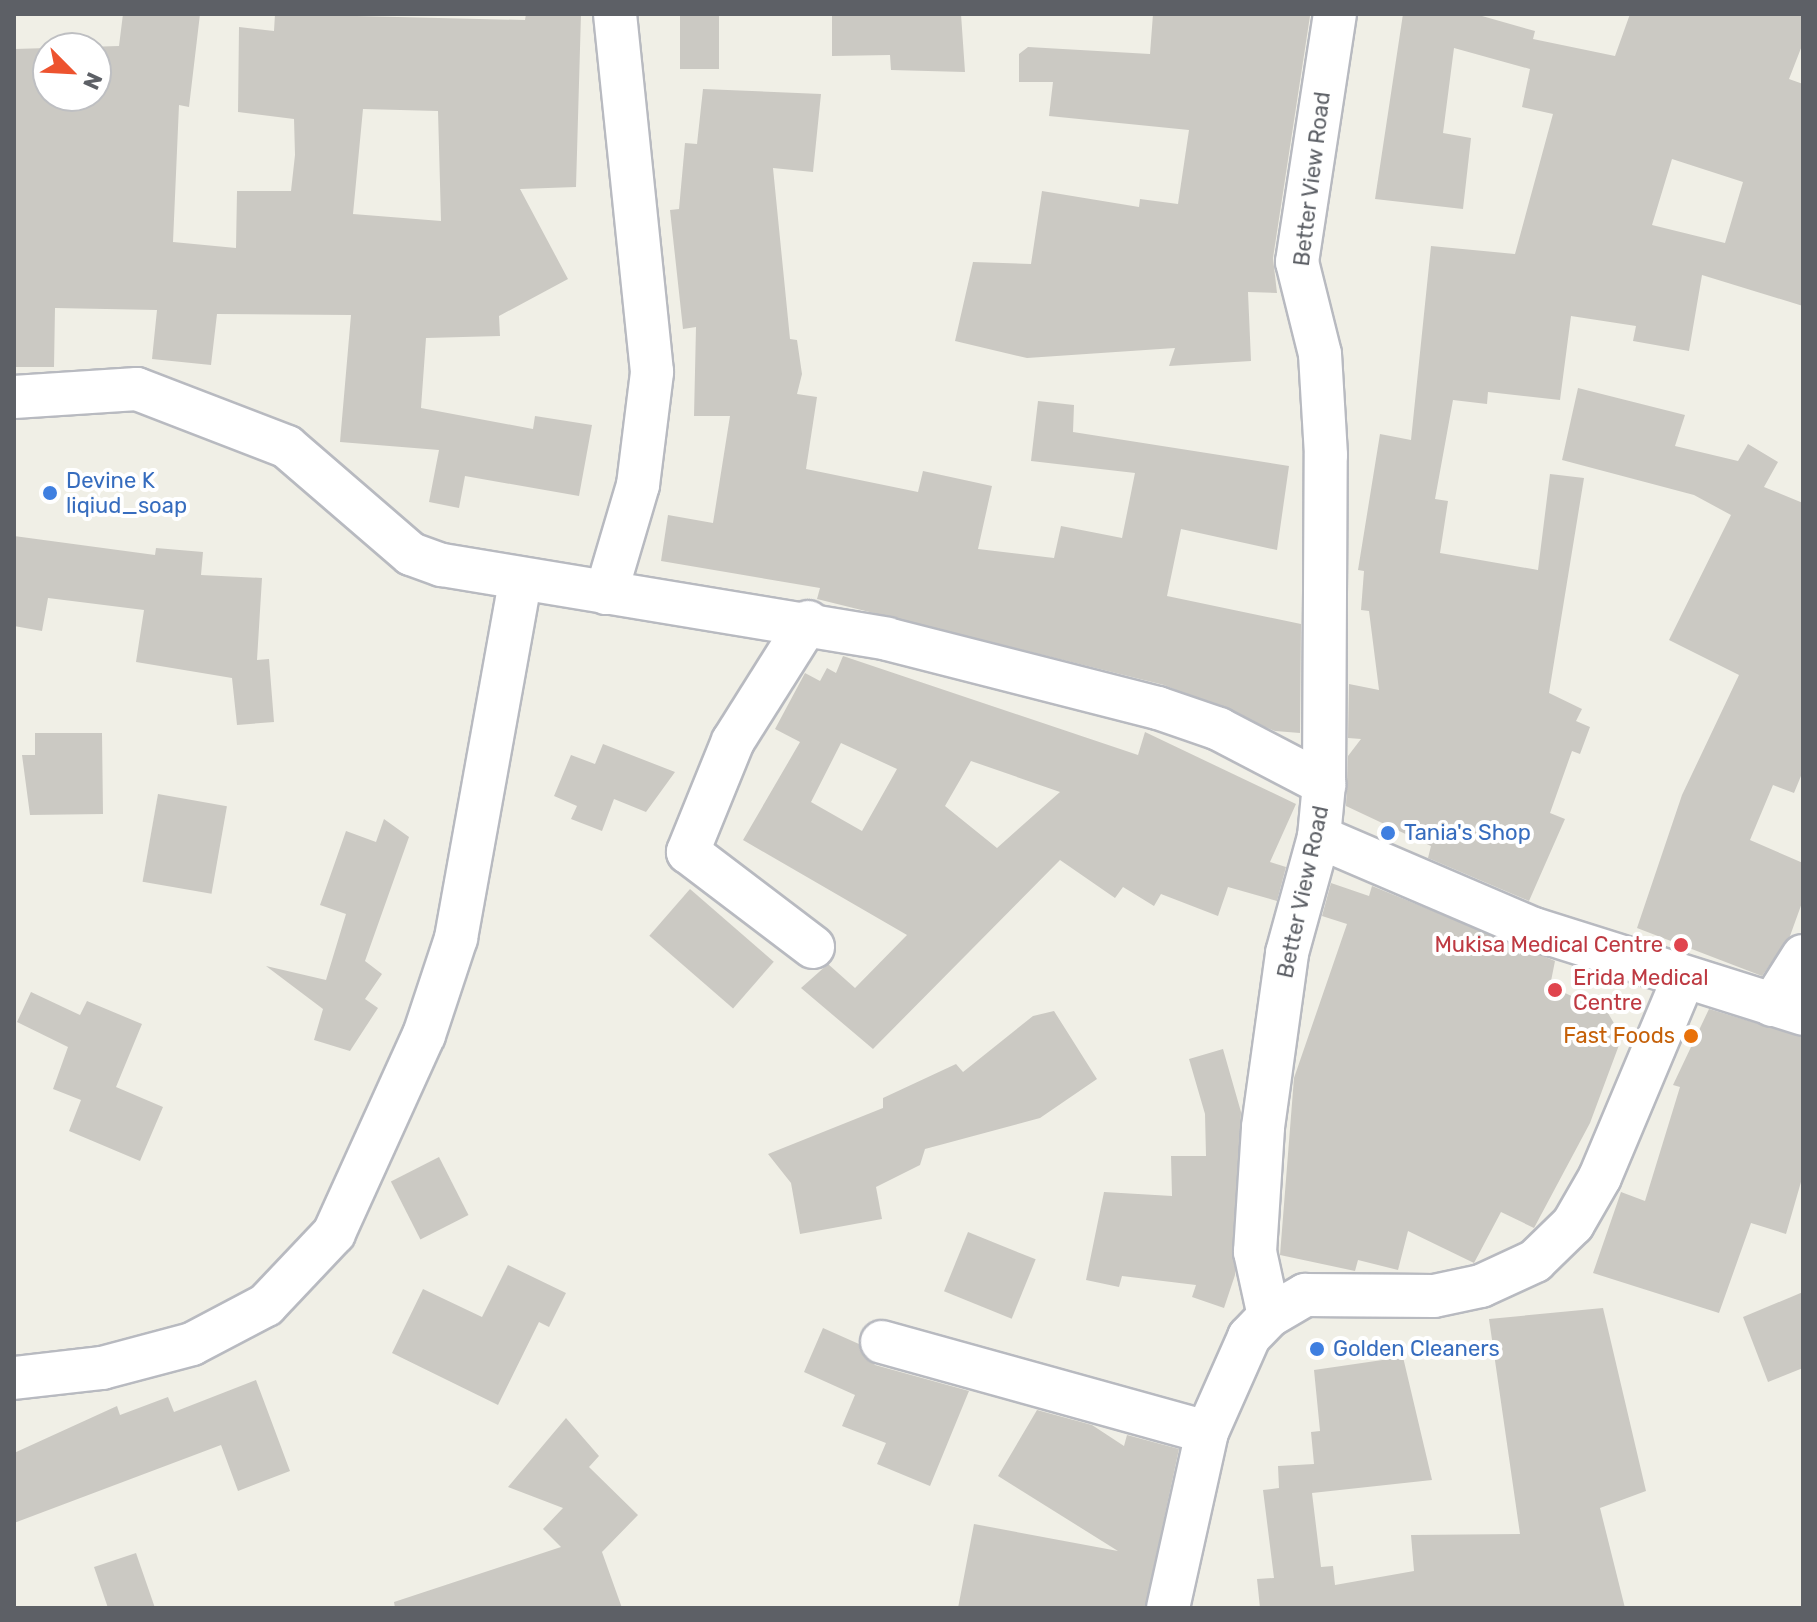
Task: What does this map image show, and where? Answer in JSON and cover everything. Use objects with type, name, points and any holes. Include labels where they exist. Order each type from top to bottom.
[{"type":"street","points":[[606,593],[638,485],[652,372],[615,14]]},
{"type":"street","name":"Better View Road","points":[[1269,1316],[1255,1252],[1263,1127],[1287,953],[1319,837],[1324,784],[1326,455],[1320,354],[1297,262],[1335,14]]},
{"type":"street","points":[[14,397],[137,389],[287,447],[411,554],[520,584],[808,622],[1158,708],[1219,729],[1324,784]]},
{"type":"street","points":[[14,1378],[102,1368],[192,1344],[266,1305],[334,1233],[424,1035],[456,938],[520,584]]},
{"type":"street","points":[[808,622],[733,741],[688,852],[813,947]]},
{"type":"street","points":[[1319,837],[1520,924],[1683,980],[1787,1009],[1803,956]]},
{"type":"street","points":[[1168,1608],[1207,1432],[1249,1337],[1269,1316],[1305,1295],[1434,1296],[1481,1286],[1535,1261],[1573,1224],[1600,1177],[1683,980]]},
{"type":"street","points":[[882,1342],[1207,1432]]},
{"type":"building","points":[[123,14],[200,14],[189,107],[179,105],[173,242],[236,248],[237,191],[291,191],[295,155],[294,119],[238,112],[239,27],[274,31],[275,14],[525,20],[526,14],[581,14],[576,187],[520,189],[568,279],[499,316],[500,336],[426,338],[421,408],[533,429],[535,416],[592,425],[579,496],[465,476],[459,508],[429,502],[439,450],[340,442],[351,315],[217,314],[211,365],[152,359],[157,310],[55,308],[54,367],[14,367],[14,49],[32,48],[32,112],[112,112],[112,46],[119,46]],"holes":[[[363,109],[438,111],[441,221],[353,214]]]},
{"type":"building","points":[[680,14],[719,14],[719,69],[680,69]]},
{"type":"building","points":[[832,14],[961,14],[965,72],[891,70],[890,55],[832,56]]},
{"type":"building","points":[[1153,14],[1310,16],[1273,258],[1277,293],[1248,292],[1251,361],[1169,366],[1175,348],[1027,358],[955,341],[973,262],[1031,264],[1042,191],[1139,207],[1140,199],[1178,204],[1189,130],[1049,116],[1053,82],[1019,82],[1019,54],[1028,47],[1150,54]]},
{"type":"building","points":[[1403,14],[1475,14],[1535,31],[1533,39],[1615,56],[1630,14],[1803,14],[1803,43],[1789,79],[1803,84],[1803,306],[1702,275],[1689,351],[1633,341],[1636,326],[1571,316],[1560,400],[1488,392],[1487,404],[1453,400],[1435,499],[1448,501],[1440,553],[1538,570],[1550,474],[1584,478],[1549,693],[1582,709],[1576,721],[1590,727],[1580,754],[1572,751],[1550,813],[1565,819],[1529,901],[1428,858],[1431,846],[1346,806],[1348,756],[1361,739],[1348,738],[1349,684],[1379,690],[1369,611],[1361,610],[1364,571],[1358,570],[1380,434],[1411,440],[1431,246],[1515,254],[1553,114],[1522,107],[1530,69],[1454,48],[1443,133],[1471,138],[1463,209],[1375,199]],"holes":[[[1672,159],[1743,182],[1725,243],[1652,225]]]},
{"type":"building","points":[[703,89],[821,94],[813,172],[773,168],[790,339],[797,340],[802,374],[797,394],[817,397],[806,469],[918,492],[923,471],[992,486],[978,549],[1054,558],[1061,526],[1122,538],[1135,473],[1031,461],[1038,401],[1074,405],[1073,432],[1289,466],[1277,550],[1181,529],[1167,596],[1301,624],[1300,733],[1275,731],[1164,685],[817,599],[820,588],[661,561],[668,515],[713,523],[730,416],[694,416],[696,327],[683,329],[670,210],[679,209],[685,143],[697,144]]},
{"type":"building","points":[[1578,388],[1685,415],[1675,446],[1738,461],[1748,444],[1778,462],[1764,487],[1803,503],[1803,771],[1794,793],[1773,785],[1750,840],[1803,863],[1803,900],[1790,936],[1762,976],[1637,928],[1682,795],[1739,675],[1669,640],[1731,515],[1694,495],[1562,460]]},
{"type":"building","points":[[14,536],[155,555],[156,548],[203,552],[201,575],[262,578],[257,660],[269,659],[274,722],[237,725],[232,678],[136,662],[144,610],[48,598],[42,631],[14,626]]},
{"type":"building","points":[[843,656],[1138,755],[1145,732],[1296,804],[1270,862],[1286,867],[1277,901],[1228,887],[1218,916],[1161,894],[1154,906],[1123,887],[1115,898],[1060,860],[873,1049],[801,988],[828,964],[855,988],[907,935],[743,840],[800,742],[775,729],[805,673],[820,681],[827,668],[836,673]],"holes":[[[841,743],[897,769],[862,831],[811,802]],[[971,761],[1060,792],[997,848],[945,806]]]},
{"type":"building","points":[[35,733],[102,733],[103,814],[30,815],[22,755],[35,755]]},
{"type":"building","points":[[603,744],[675,772],[646,812],[614,799],[602,831],[571,819],[577,806],[554,796],[571,755],[595,764]]},
{"type":"building","points":[[158,794],[227,806],[211,894],[143,882]]},
{"type":"building","points":[[384,819],[409,837],[365,961],[382,974],[365,999],[378,1008],[350,1051],[314,1040],[323,1009],[266,966],[326,980],[346,914],[320,905],[346,831],[376,842]]},
{"type":"building","points":[[1331,883],[1369,896],[1372,886],[1555,961],[1550,986],[1608,1013],[1622,1037],[1590,1123],[1534,1228],[1501,1212],[1474,1263],[1408,1231],[1398,1270],[1358,1260],[1355,1271],[1280,1255],[1294,1078],[1347,924],[1322,916]]},
{"type":"building","points":[[690,889],[774,962],[733,1009],[649,936]]},
{"type":"building","points":[[31,992],[80,1015],[87,1001],[142,1024],[116,1087],[163,1107],[140,1161],[69,1131],[81,1100],[53,1089],[68,1047],[17,1022]]},
{"type":"building","points":[[1709,1009],[1803,1037],[1803,1175],[1786,1234],[1751,1223],[1719,1313],[1593,1273],[1621,1192],[1645,1201],[1680,1087],[1673,1085]]},
{"type":"building","points":[[1054,1011],[1097,1079],[1040,1118],[925,1149],[920,1165],[876,1187],[882,1219],[800,1234],[791,1183],[768,1154],[883,1108],[883,1098],[956,1064],[963,1072],[1033,1016]]},
{"type":"building","points":[[1223,1049],[1241,1112],[1235,1275],[1224,1308],[1192,1297],[1196,1285],[1122,1276],[1119,1287],[1086,1280],[1104,1192],[1172,1196],[1171,1156],[1206,1156],[1205,1114],[1189,1059]]},
{"type":"building","points":[[439,1157],[469,1215],[420,1239],[391,1182]]},
{"type":"building","points":[[968,1232],[1036,1259],[1012,1319],[944,1291]]},
{"type":"building","points":[[508,1265],[566,1293],[549,1327],[539,1322],[498,1405],[392,1353],[423,1289],[482,1317]]},
{"type":"building","points":[[1803,1292],[1803,1368],[1768,1382],[1743,1317]]},
{"type":"building","points":[[1603,1308],[1646,1491],[1600,1508],[1625,1608],[1260,1608],[1257,1579],[1274,1578],[1263,1490],[1279,1488],[1278,1466],[1314,1464],[1311,1432],[1320,1431],[1314,1370],[1403,1357],[1432,1480],[1312,1493],[1321,1567],[1333,1566],[1335,1585],[1414,1571],[1411,1535],[1520,1534],[1489,1319]]},
{"type":"building","points":[[823,1328],[859,1344],[875,1365],[969,1391],[930,1486],[877,1464],[886,1443],[842,1426],[855,1395],[804,1372]]},
{"type":"building","points":[[256,1380],[290,1471],[238,1491],[221,1445],[14,1523],[14,1453],[117,1406],[120,1415],[168,1397],[174,1412]]},
{"type":"building","points":[[1037,1410],[1092,1425],[1124,1446],[1127,1435],[1179,1449],[1145,1608],[958,1608],[974,1524],[1118,1551],[998,1476]]},
{"type":"building","points":[[566,1418],[599,1456],[589,1467],[638,1515],[602,1552],[622,1608],[395,1608],[394,1602],[561,1547],[543,1529],[563,1508],[508,1487]]},
{"type":"building","points":[[136,1553],[155,1608],[108,1608],[94,1567]]},
{"type":"place","name":"Devine K liqiud_soap","points":[[50,493]]},
{"type":"place","name":"Tania's Shop","points":[[1388,833]]},
{"type":"place","name":"Mukisa Medical Centre","points":[[1681,945]]},
{"type":"place","name":"Erida Medical Centre","points":[[1555,990]]},
{"type":"place","name":"Fast Foods","points":[[1691,1036]]},
{"type":"place","name":"Golden Cleaners","points":[[1317,1349]]}]
